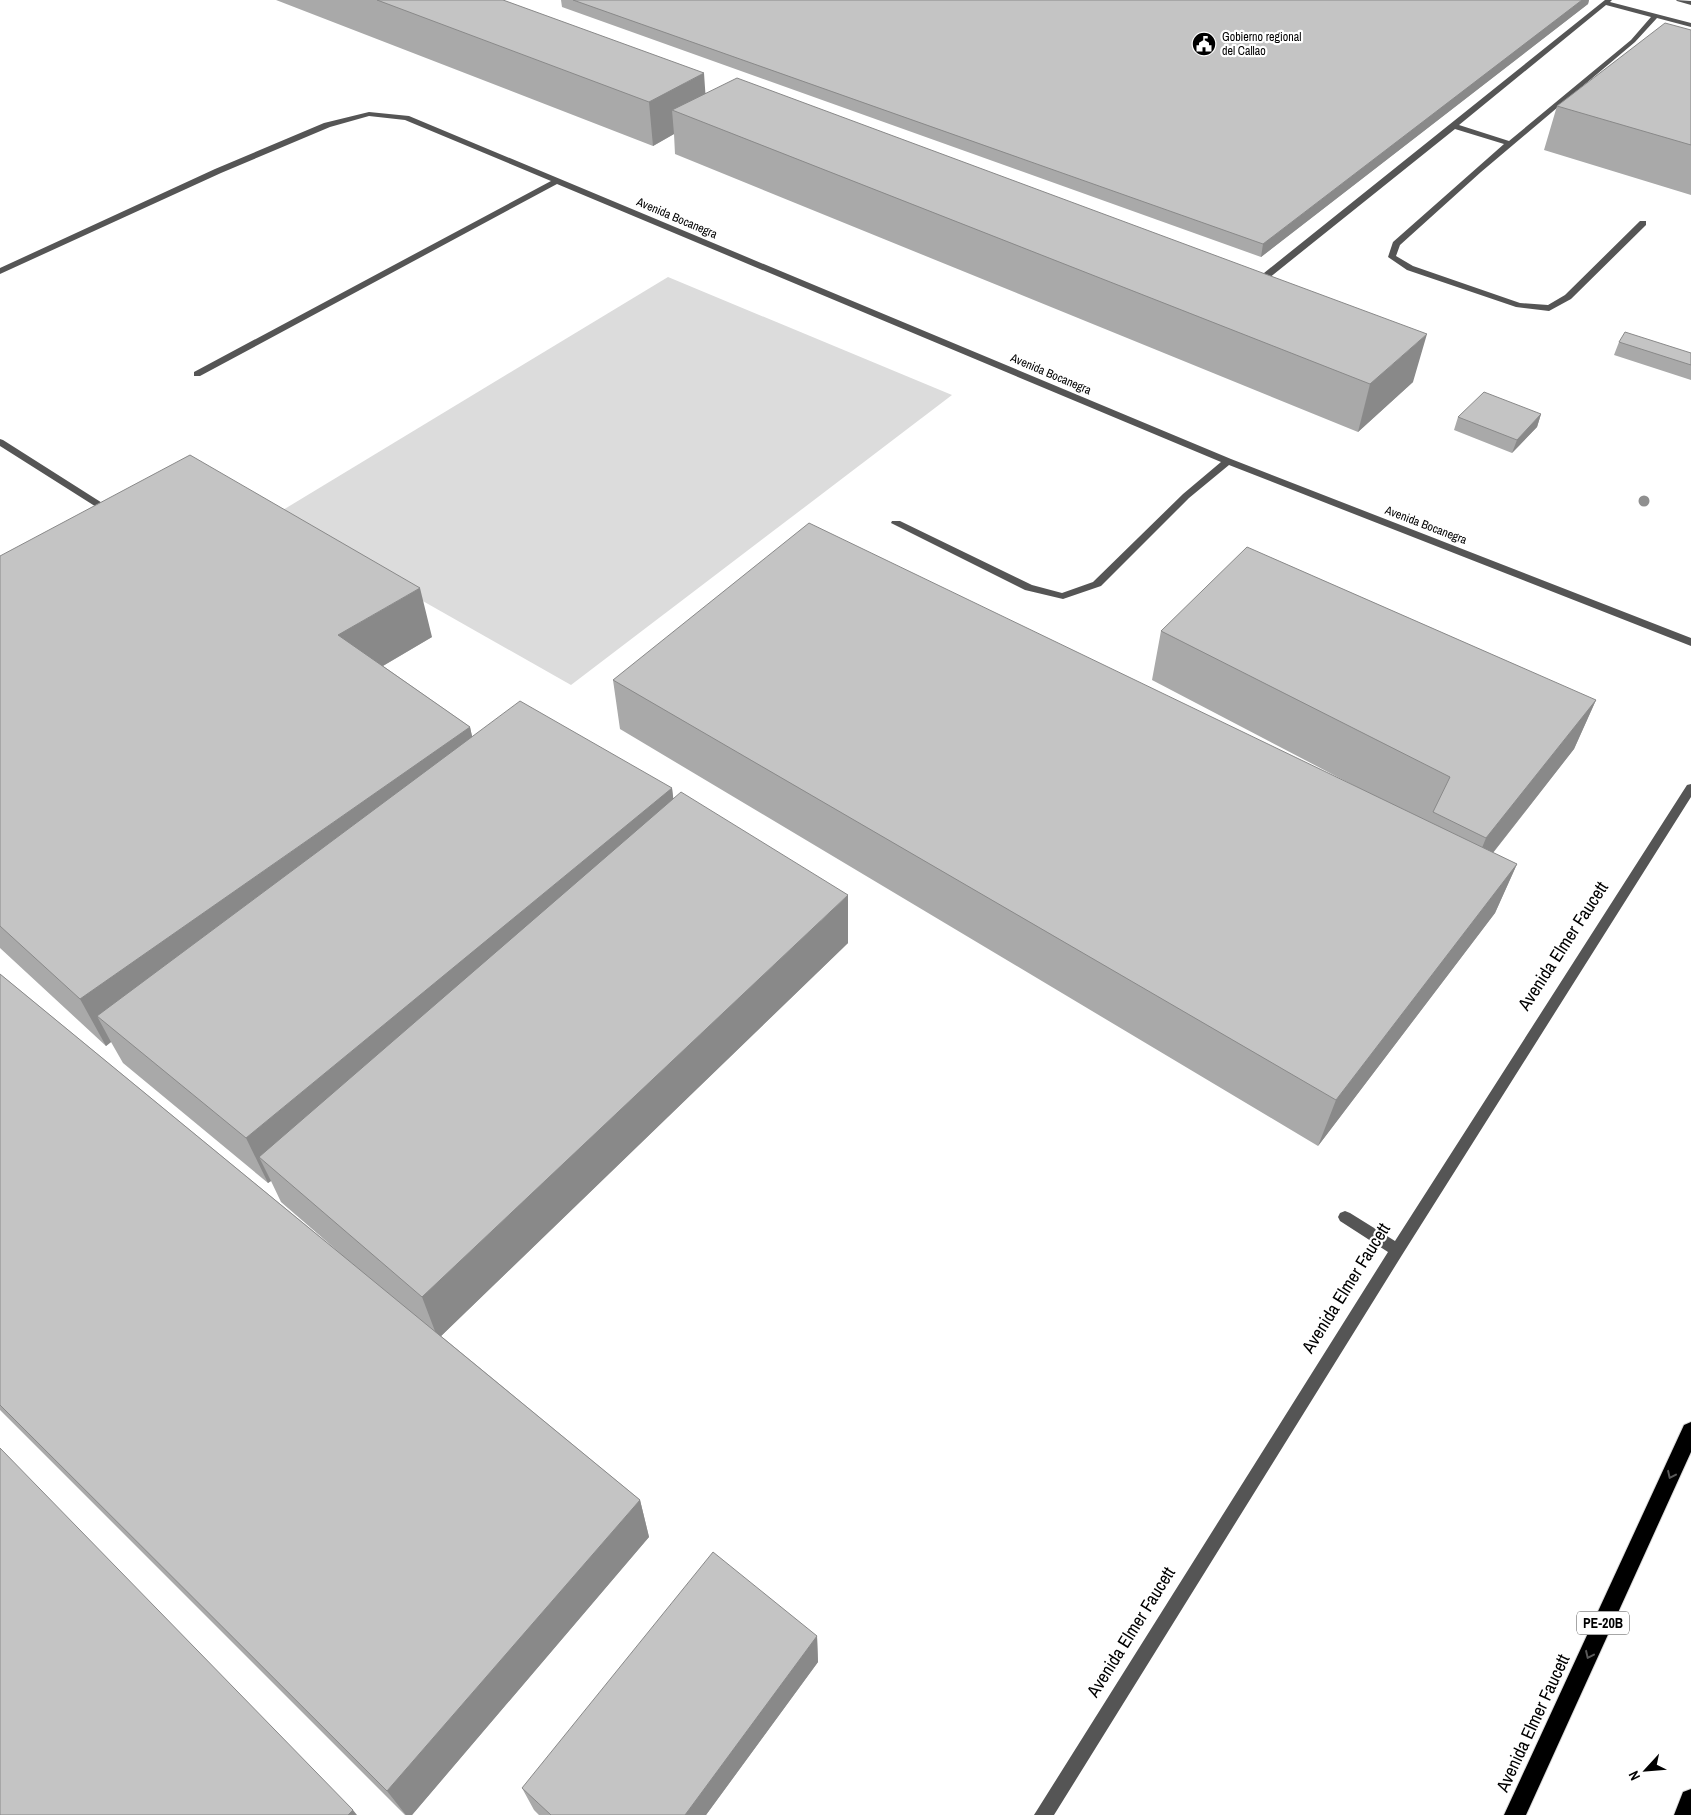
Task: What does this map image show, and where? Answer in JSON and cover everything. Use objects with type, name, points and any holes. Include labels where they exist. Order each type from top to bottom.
[{"type":"highway","name":"Avenida Elmer Faucett","points":[[1515,1815],[1691,1431]]},
{"type":"highway","points":[[1685,1815],[1691,1800]]},
{"type":"lane","points":[[1679,0],[1691,3]]},
{"type":"lane","points":[[1241,276],[1266,276],[1607,2],[1691,25]]},
{"type":"lane","points":[[1643,223],[1568,297],[1549,308],[1519,305],[1410,268],[1392,257],[1396,244],[1478,170],[1633,41],[1656,16]]},
{"type":"lane","name":"Avenida Bocanegra","points":[[0,271],[218,171],[327,125],[369,114],[406,118],[1228,461],[1691,642]]},
{"type":"lane","points":[[1454,126],[1511,144]]},
{"type":"lane","points":[[197,374],[557,181]]},
{"type":"lane","points":[[0,442],[118,517]]},
{"type":"lane","points":[[896,524],[1029,588],[1063,596],[1097,584],[1186,496],[1228,461]]},
{"type":"lane","name":"Avenida Elmer Faucett","points":[[1043,1815],[1397,1250],[1691,788]]},
{"type":"lane","points":[[1345,1217],[1397,1250]]},
{"type":"shaded area","points":[[668,277],[952,395],[571,685],[273,516]]},
{"type":"building","points":[[377,0],[503,0],[704,73],[649,102]]},
{"type":"building","points":[[573,0],[1582,0],[1263,244]]},
{"type":"building","points":[[1665,23],[1691,30],[1691,145],[1557,106]]},
{"type":"building","points":[[737,78],[1427,334],[1370,384],[672,110]]},
{"type":"building","points":[[1625,332],[1691,353],[1691,365],[1619,342]]},
{"type":"building","points":[[1484,392],[1541,414],[1517,440],[1458,417]]},
{"type":"building","points":[[190,455],[420,588],[338,635],[470,727],[80,999],[0,926],[0,556]]},
{"type":"building","points":[[809,523],[1517,864],[1336,1100],[613,680]]},
{"type":"building","points":[[1247,547],[1596,700],[1486,838],[1433,812],[1450,777],[1161,631]]},
{"type":"building","points":[[520,701],[672,788],[246,1138],[97,1016]]},
{"type":"building","points":[[681,792],[848,895],[422,1297],[259,1157]]},
{"type":"building","points":[[0,974],[640,1500],[387,1791],[0,1405]]},
{"type":"building","points":[[0,1448],[353,1810],[348,1815],[0,1815]]},
{"type":"building","points":[[713,1552],[817,1636],[685,1815],[551,1815],[522,1788]]},
{"type":"place","name":"Gobierno regional del Callao","points":[[1204,44]]}]
